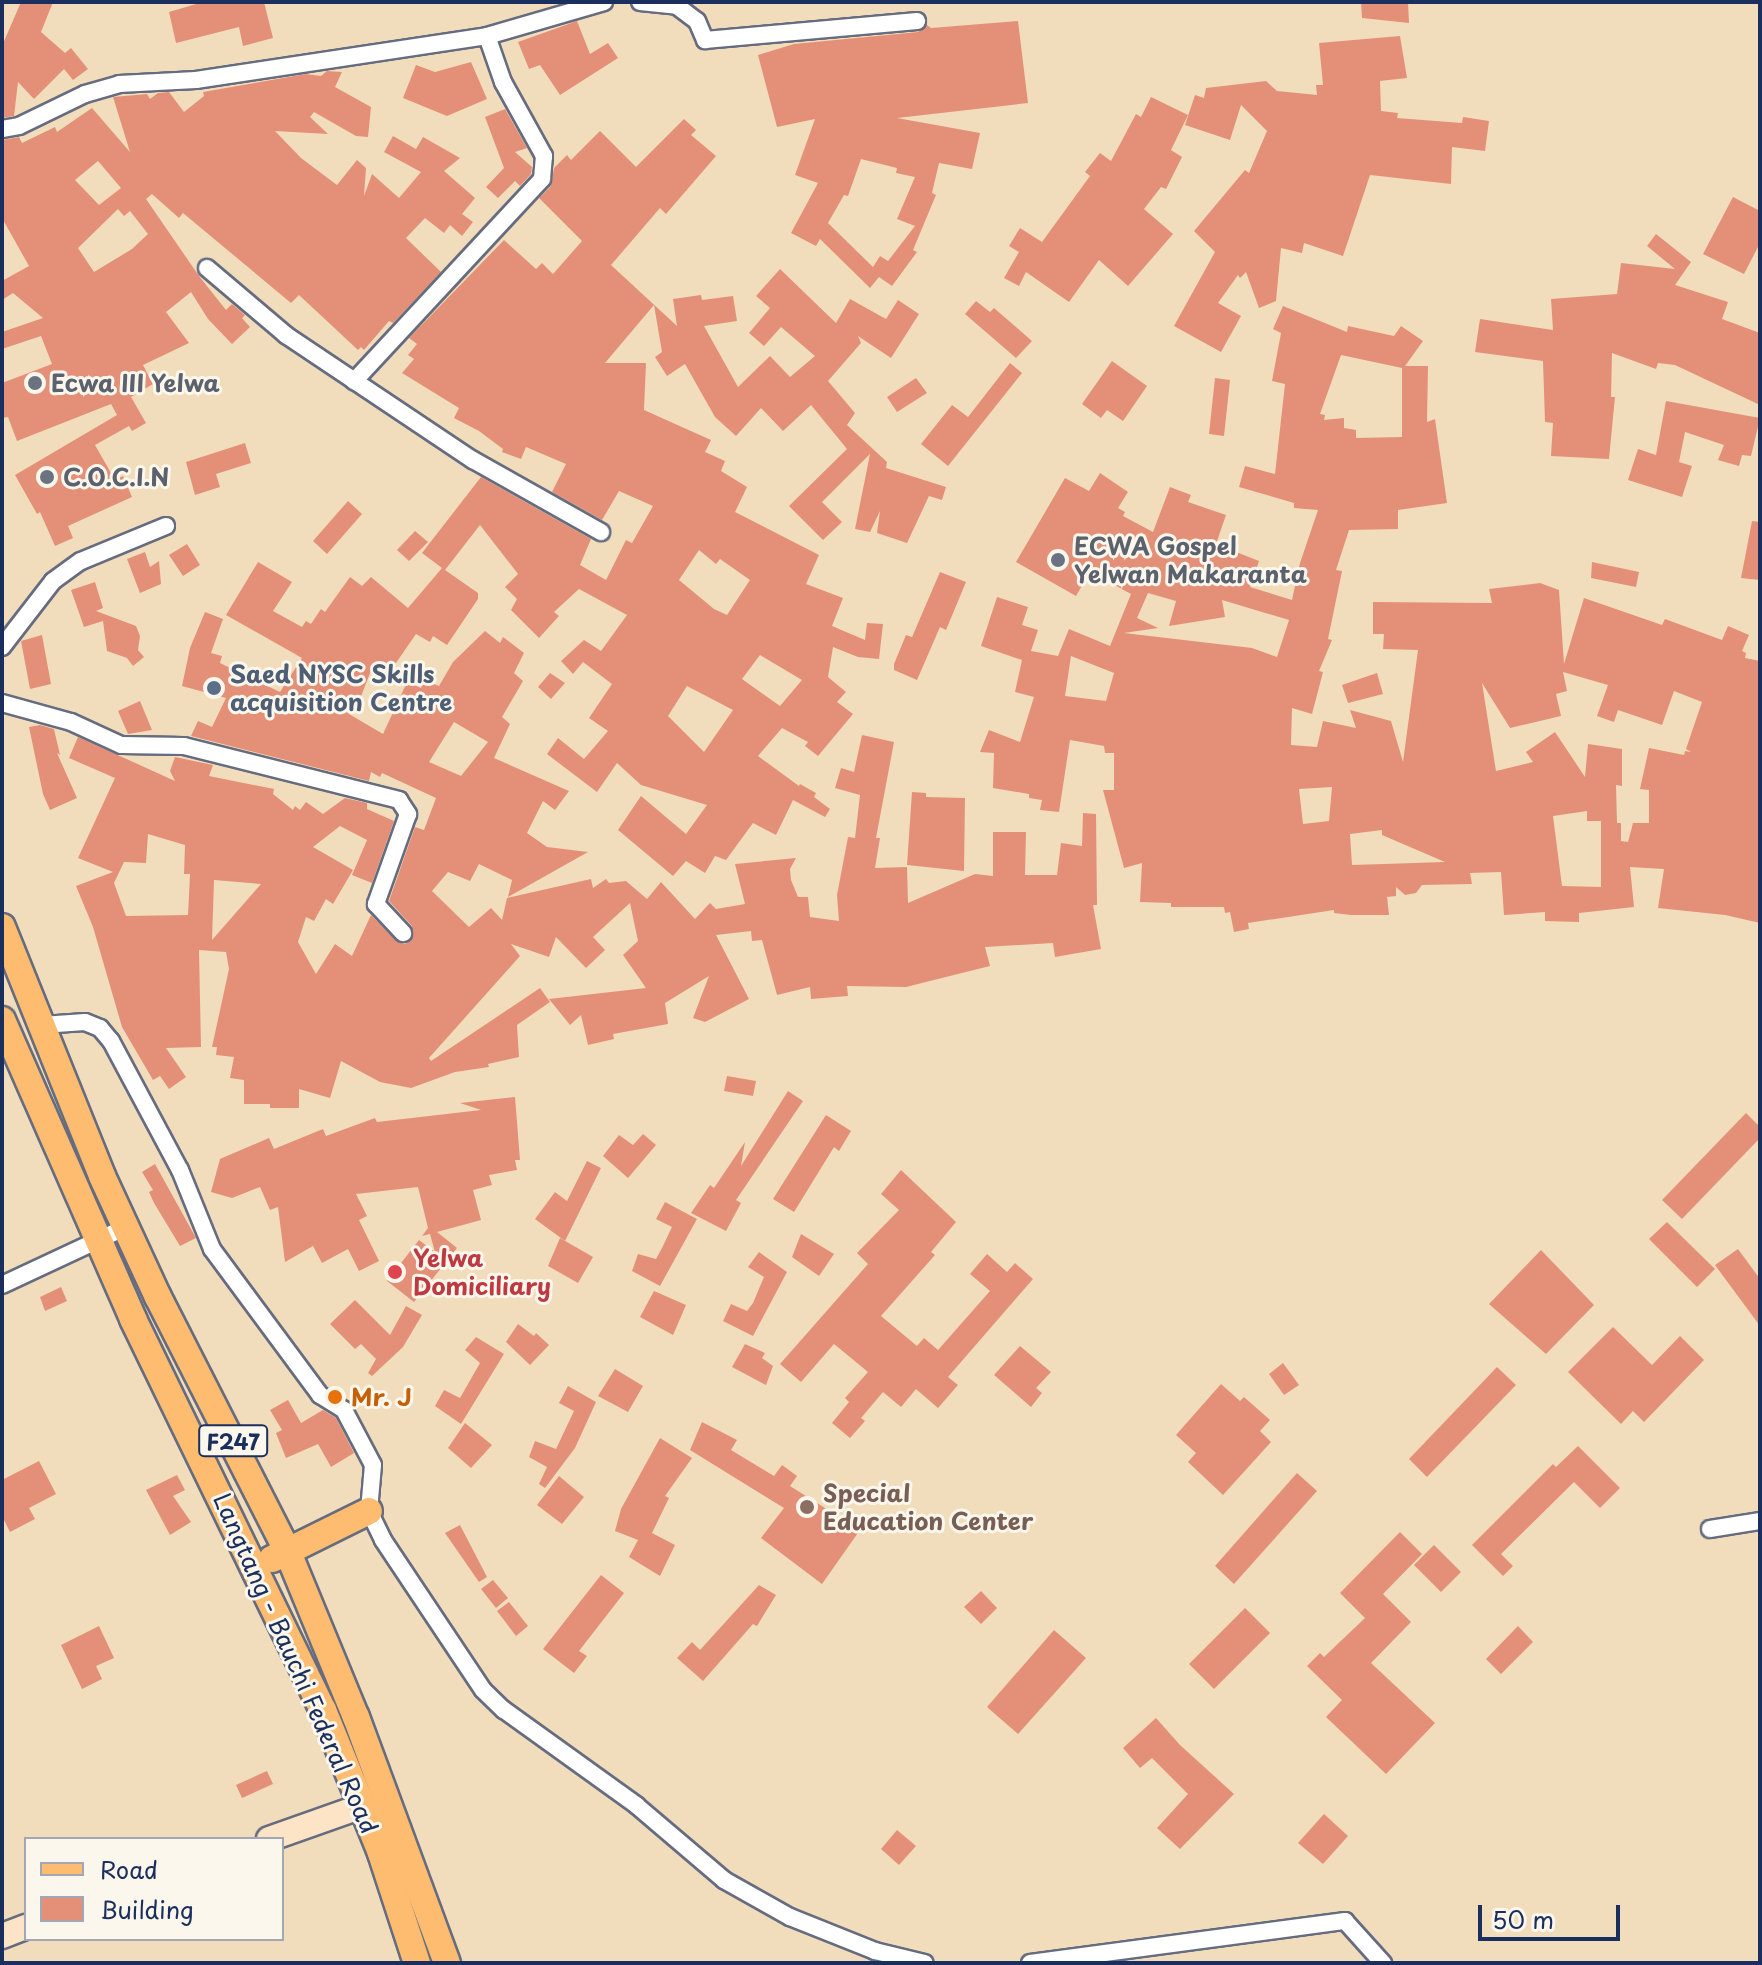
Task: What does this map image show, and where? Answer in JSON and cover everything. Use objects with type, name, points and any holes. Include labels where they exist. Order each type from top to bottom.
[{"type":"main road","name":"F247","points":[[2,927],[126,1227],[287,1550],[356,1717],[447,1963]]},
{"type":"main road","name":"Langtang - Bauchi Federal Road","points":[[2,1020],[98,1242],[323,1710],[362,1806],[417,1963]]},
{"type":"main road","points":[[256,1569],[287,1550],[369,1511]]},
{"type":"main road","points":[[275,1837],[362,1806]]},
{"type":"main road","points":[[2,1936],[24,1928]]},
{"type":"street","points":[[2,129],[19,126],[85,94],[119,84],[196,80],[487,36],[604,2]]},
{"type":"street","points":[[640,2],[677,6],[697,21],[705,40],[917,21]]},
{"type":"street","points":[[354,381],[542,179],[544,156],[503,82],[487,36]]},
{"type":"street","points":[[207,268],[286,335],[354,381],[473,460],[601,532]]},
{"type":"street","points":[[2,647],[53,581],[81,561],[166,526]]},
{"type":"street","points":[[2,703],[71,722],[121,745],[184,746],[399,800],[408,814],[376,904],[403,933]]},
{"type":"street","points":[[42,1025],[85,1022],[100,1028],[111,1041],[180,1170],[212,1249],[320,1395],[344,1410],[373,1465],[369,1511],[383,1540],[459,1658],[504,1710],[636,1805],[724,1880],[790,1917],[875,1951],[925,1963]]},
{"type":"street","points":[[2,1285],[126,1227]]},
{"type":"street","points":[[1710,1529],[1760,1521]]},
{"type":"street","points":[[1030,1963],[1345,1921],[1383,1963]]},
{"type":"building","points":[[21,2],[53,2],[41,32],[65,53],[71,48],[88,69],[73,80],[64,69],[34,99],[18,82],[14,116],[2,118],[2,46]]},
{"type":"building","points":[[203,2],[264,2],[273,38],[243,46],[239,27],[176,43],[169,12]]},
{"type":"building","points":[[1361,2],[1408,2],[1409,23],[1362,18]]},
{"type":"building","points":[[577,21],[590,54],[608,43],[618,58],[560,95],[540,65],[529,69],[518,42]]},
{"type":"building","points":[[1018,21],[1028,103],[897,118],[980,133],[972,169],[939,163],[932,193],[936,195],[913,250],[917,252],[892,286],[879,277],[870,288],[820,239],[816,246],[791,233],[818,183],[795,175],[815,119],[777,127],[758,55],[794,44],[918,32],[927,25],[931,28]],"holes":[[[861,159],[897,168],[896,173],[915,177],[897,219],[915,226],[888,261],[880,256],[873,267],[828,223],[844,195],[848,196]]]},
{"type":"building","points":[[1400,36],[1407,78],[1380,81],[1381,111],[1398,113],[1397,118],[1462,123],[1463,117],[1489,121],[1485,151],[1452,147],[1451,184],[1370,175],[1343,256],[1304,243],[1302,253],[1281,248],[1276,301],[1259,308],[1246,272],[1240,278],[1238,275],[1218,303],[1241,316],[1221,352],[1174,326],[1215,252],[1194,231],[1245,170],[1249,173],[1267,131],[1241,105],[1230,140],[1185,125],[1195,95],[1204,98],[1206,88],[1266,81],[1277,91],[1317,95],[1316,85],[1323,85],[1319,43]]},
{"type":"building","points":[[471,62],[487,99],[447,116],[403,98],[416,65],[435,72]]},
{"type":"building","points":[[327,71],[342,72],[335,87],[371,107],[368,137],[356,136],[314,112],[310,117],[328,134],[275,131],[301,158],[337,185],[357,160],[366,168],[364,196],[372,174],[399,198],[421,172],[384,152],[393,136],[416,149],[423,137],[460,158],[444,171],[475,198],[462,214],[473,222],[462,236],[450,225],[444,233],[425,218],[406,238],[441,272],[393,323],[389,321],[364,350],[361,347],[358,350],[299,295],[291,303],[183,213],[179,218],[152,194],[146,199],[199,276],[226,310],[232,304],[245,315],[242,318],[250,327],[232,344],[208,319],[191,292],[166,312],[189,343],[143,365],[153,384],[131,397],[146,423],[132,431],[129,426],[95,445],[115,480],[123,476],[132,497],[68,526],[73,538],[55,546],[40,512],[37,514],[15,475],[117,415],[111,404],[17,441],[8,417],[2,418],[2,383],[52,364],[41,336],[2,349],[2,332],[43,318],[13,293],[2,300],[2,281],[29,266],[2,218],[2,140],[19,137],[22,143],[55,127],[57,132],[92,108],[130,152],[113,97],[147,94],[150,99],[158,93],[169,92],[184,112],[204,96],[203,92],[306,74],[321,76]],"holes":[[[98,161],[121,188],[99,205],[75,180]],[[118,209],[124,216],[130,211],[148,234],[132,249],[94,272],[78,248]]]},
{"type":"building","points":[[1151,97],[1188,115],[1171,150],[1182,157],[1166,189],[1161,187],[1144,209],[1173,234],[1128,286],[1099,260],[1069,302],[1026,272],[1019,286],[1004,278],[1019,252],[1009,246],[1020,228],[1042,242],[1090,176],[1085,172],[1100,153],[1111,161],[1136,114],[1141,117]]},
{"type":"building","points":[[505,109],[527,148],[515,152],[532,167],[531,174],[520,186],[515,181],[498,198],[486,187],[504,168],[485,117]]},
{"type":"building","points":[[684,119],[696,130],[691,135],[716,156],[666,214],[660,208],[611,265],[677,326],[673,299],[701,295],[702,300],[733,296],[737,321],[704,326],[738,387],[770,356],[790,377],[815,356],[781,327],[764,346],[749,333],[770,308],[756,296],[780,269],[836,323],[850,299],[886,319],[898,300],[919,314],[891,358],[858,336],[861,343],[828,381],[855,413],[847,425],[887,462],[886,468],[946,487],[942,500],[929,496],[907,543],[877,533],[880,511],[870,532],[855,529],[870,454],[822,502],[842,522],[823,540],[789,506],[847,449],[811,405],[783,431],[761,408],[736,436],[715,417],[685,364],[667,376],[655,357],[662,352],[654,305],[605,363],[646,363],[644,410],[711,440],[705,452],[725,461],[721,471],[747,487],[735,512],[819,555],[806,584],[843,598],[832,626],[865,640],[867,623],[883,624],[879,659],[858,657],[833,647],[828,677],[846,692],[837,702],[853,714],[818,756],[805,746],[808,742],[782,728],[758,756],[799,786],[816,793],[814,797],[830,809],[825,817],[793,800],[776,835],[753,823],[726,860],[715,856],[705,873],[686,861],[673,876],[618,830],[641,796],[686,834],[707,805],[641,785],[617,763],[597,792],[547,754],[558,738],[584,759],[608,731],[589,718],[612,684],[583,662],[573,674],[561,661],[584,640],[601,651],[627,615],[579,589],[554,612],[559,616],[539,638],[511,610],[517,599],[505,587],[518,574],[480,525],[445,570],[478,593],[478,599],[447,645],[433,636],[430,642],[416,634],[389,673],[372,668],[360,699],[349,714],[383,734],[407,682],[421,688],[424,680],[439,686],[453,662],[485,631],[500,643],[503,637],[524,653],[514,673],[523,681],[502,717],[510,724],[494,758],[569,791],[555,810],[543,801],[527,833],[547,847],[588,852],[508,897],[512,880],[479,864],[470,881],[448,872],[432,891],[469,927],[491,908],[502,920],[507,898],[591,879],[593,888],[606,879],[609,883],[626,881],[647,899],[661,882],[695,919],[710,903],[716,909],[745,904],[735,864],[796,858],[790,869],[791,880],[798,897],[808,897],[810,917],[839,921],[837,895],[848,837],[855,838],[860,795],[835,788],[841,768],[854,772],[862,735],[894,742],[876,838],[880,838],[875,868],[907,867],[908,903],[975,874],[993,876],[993,832],[1026,832],[1025,875],[1057,875],[1061,843],[1082,846],[1083,813],[1096,814],[1097,905],[1093,905],[1101,949],[1055,957],[1053,943],[985,947],[990,966],[906,987],[847,986],[848,996],[811,999],[810,987],[777,995],[762,940],[752,941],[751,931],[716,935],[749,999],[705,1022],[693,1018],[709,976],[665,1003],[668,1024],[613,1034],[614,1039],[588,1045],[581,1015],[570,1025],[549,999],[646,988],[623,955],[638,941],[630,903],[593,937],[605,950],[586,968],[556,937],[549,957],[511,944],[520,956],[429,1058],[431,1061],[540,988],[550,1002],[517,1025],[519,1057],[488,1064],[489,1067],[455,1072],[411,1088],[380,1082],[341,1061],[330,1098],[299,1089],[299,1108],[244,1104],[244,1080],[230,1078],[234,1057],[216,1055],[217,1047],[212,1047],[229,969],[226,952],[199,950],[201,1047],[166,1048],[186,1077],[169,1089],[160,1076],[153,1080],[122,1027],[93,927],[76,886],[113,872],[78,858],[115,778],[69,758],[78,737],[175,781],[170,771],[175,757],[213,765],[209,776],[274,789],[273,794],[293,810],[295,806],[300,810],[306,802],[323,814],[345,798],[367,803],[367,809],[394,821],[372,883],[352,875],[367,840],[340,826],[313,847],[353,870],[333,904],[326,899],[314,921],[306,917],[298,942],[316,974],[335,944],[352,956],[371,915],[396,941],[405,944],[411,940],[412,926],[389,901],[415,827],[424,830],[436,798],[382,773],[380,777],[371,772],[369,781],[191,736],[198,721],[212,727],[226,698],[182,686],[190,648],[205,612],[223,619],[211,653],[222,656],[220,663],[280,692],[302,658],[226,615],[258,562],[292,582],[273,611],[302,627],[306,621],[311,624],[321,609],[325,612],[350,577],[362,586],[371,577],[408,608],[442,568],[422,553],[481,477],[591,539],[580,565],[606,580],[626,540],[632,543],[653,506],[619,491],[602,520],[552,492],[566,464],[526,447],[521,459],[502,452],[503,449],[479,431],[454,418],[459,408],[402,373],[414,359],[408,355],[417,344],[409,338],[504,240],[536,269],[542,263],[553,274],[582,241],[539,198],[551,186],[554,168],[567,155],[571,160],[600,131],[636,167]],"holes":[[[699,550],[716,564],[720,559],[750,580],[727,615],[714,609],[679,580]],[[760,655],[802,680],[780,706],[742,679]],[[687,686],[733,710],[704,752],[668,716]],[[454,722],[488,742],[461,776],[429,762]],[[148,834],[185,845],[184,874],[190,874],[188,915],[126,916],[114,883],[124,862],[146,863]],[[214,880],[261,884],[212,940]]]},
{"type":"building","points":[[1733,197],[1760,211],[1760,243],[1744,274],[1703,254]]},
{"type":"building","points":[[1656,234],[1691,262],[1675,285],[1728,302],[1722,319],[1760,333],[1760,405],[1675,365],[1658,363],[1656,369],[1612,353],[1611,397],[1615,397],[1609,459],[1551,456],[1553,423],[1545,422],[1543,361],[1475,352],[1480,319],[1553,330],[1551,299],[1617,294],[1621,263],[1675,269],[1647,246]]},
{"type":"building","points":[[976,301],[990,312],[994,308],[1032,341],[1016,358],[965,314]]},
{"type":"building","points":[[1283,306],[1347,332],[1348,326],[1394,336],[1401,326],[1423,341],[1405,366],[1428,366],[1427,422],[1435,419],[1447,503],[1398,510],[1398,529],[1349,530],[1336,570],[1342,571],[1328,639],[1332,640],[1319,671],[1323,672],[1312,714],[1292,708],[1291,745],[1317,747],[1323,721],[1356,728],[1350,710],[1391,721],[1403,762],[1418,650],[1383,649],[1384,634],[1373,634],[1373,602],[1492,603],[1489,589],[1540,583],[1559,590],[1564,664],[1584,598],[1662,625],[1665,619],[1722,640],[1728,626],[1749,635],[1742,651],[1746,653],[1745,658],[1760,661],[1760,923],[1725,915],[1658,908],[1664,869],[1630,867],[1634,907],[1579,913],[1579,922],[1545,921],[1545,912],[1504,915],[1501,872],[1470,873],[1472,884],[1422,885],[1416,893],[1405,895],[1396,887],[1396,896],[1387,897],[1389,915],[1351,915],[1334,913],[1334,910],[1248,923],[1249,929],[1234,932],[1230,912],[1225,913],[1224,907],[1171,907],[1171,903],[1140,902],[1142,863],[1124,868],[1103,790],[1114,790],[1114,753],[1105,753],[1104,746],[1070,740],[1059,812],[1040,810],[1042,800],[1029,798],[1029,794],[993,788],[994,753],[980,752],[989,730],[1020,742],[1034,697],[1015,692],[1022,660],[981,646],[997,597],[1028,607],[1022,625],[1038,630],[1031,651],[1058,656],[1069,629],[1110,646],[1131,594],[1107,581],[1105,586],[1087,577],[1076,596],[1016,562],[1065,478],[1089,491],[1100,473],[1128,492],[1118,508],[1125,512],[1123,516],[1153,532],[1170,487],[1191,495],[1188,502],[1226,515],[1216,544],[1259,561],[1250,587],[1292,600],[1300,563],[1318,510],[1294,508],[1294,503],[1239,487],[1245,466],[1275,474],[1285,384],[1272,381],[1281,333],[1273,329]],"holes":[[[1341,355],[1402,368],[1402,437],[1356,438],[1356,430],[1344,428],[1344,418],[1324,420],[1325,415],[1320,414]],[[1148,593],[1176,601],[1169,626],[1225,617],[1222,600],[1289,620],[1277,657],[1252,648],[1124,633],[1158,628],[1137,618]],[[1071,656],[1114,673],[1106,701],[1065,696]],[[1563,672],[1608,685],[1597,716],[1614,722],[1618,710],[1662,725],[1674,691],[1702,702],[1686,749],[1691,752],[1685,751],[1684,755],[1649,748],[1640,789],[1649,790],[1649,823],[1633,823],[1628,842],[1621,841],[1621,823],[1617,823],[1616,785],[1622,786],[1622,749],[1588,744],[1585,777],[1555,732],[1526,752],[1533,762],[1496,771],[1482,683],[1510,728],[1561,716],[1556,694],[1567,691]],[[1332,787],[1329,821],[1303,824],[1299,789]],[[1587,811],[1587,821],[1601,821],[1601,887],[1562,886],[1553,816]],[[1382,830],[1382,835],[1445,862],[1352,865],[1350,834]]]},
{"type":"building","points":[[1112,361],[1147,386],[1123,421],[1107,410],[1101,418],[1082,404]]},
{"type":"building","points":[[1010,363],[1022,373],[948,466],[921,444],[952,405],[968,417]]},
{"type":"building","points":[[916,378],[927,393],[897,412],[887,397]]},
{"type":"building","points":[[1215,378],[1230,380],[1224,436],[1209,434]]},
{"type":"building","points":[[1666,401],[1760,418],[1751,456],[1742,455],[1739,466],[1718,460],[1724,445],[1685,432],[1679,462],[1692,466],[1682,497],[1628,480],[1638,449],[1656,455]]},
{"type":"building","points":[[245,443],[251,463],[216,474],[220,487],[195,495],[186,462]]},
{"type":"building","points":[[348,501],[362,514],[327,554],[313,541]]},
{"type":"building","points":[[1752,521],[1760,522],[1760,580],[1741,578]]},
{"type":"building","points":[[415,531],[428,542],[409,561],[397,550]]},
{"type":"building","points":[[187,544],[200,565],[183,576],[169,555]]},
{"type":"building","points":[[145,552],[150,567],[159,561],[161,584],[140,593],[127,559]]},
{"type":"building","points":[[1592,562],[1639,572],[1636,587],[1591,578]]},
{"type":"building","points":[[940,572],[966,582],[946,630],[940,627],[917,680],[894,670],[894,664],[906,635],[912,637]]},
{"type":"building","points":[[95,582],[103,608],[96,611],[136,626],[140,636],[138,650],[144,657],[133,666],[127,658],[107,651],[103,621],[84,627],[71,590]]},
{"type":"building","points":[[42,635],[51,684],[30,689],[21,641]]},
{"type":"building","points":[[550,673],[565,683],[551,699],[538,687]]},
{"type":"building","points":[[1377,673],[1383,694],[1348,703],[1342,685]]},
{"type":"building","points":[[140,701],[152,730],[128,734],[118,711]]},
{"type":"building","points":[[40,725],[54,729],[60,755],[57,753],[77,798],[50,810],[43,794],[29,727]]},
{"type":"building","points":[[912,792],[926,793],[926,797],[965,798],[964,871],[907,865]]},
{"type":"building","points":[[727,1076],[756,1081],[753,1096],[724,1091]]},
{"type":"building","points":[[788,1091],[803,1101],[736,1200],[741,1203],[726,1231],[691,1213],[710,1185],[714,1188],[745,1142],[741,1166]]},
{"type":"building","points":[[515,1097],[520,1160],[515,1160],[517,1170],[489,1175],[492,1185],[473,1190],[481,1220],[437,1232],[457,1248],[414,1302],[387,1281],[419,1240],[435,1252],[430,1234],[422,1236],[428,1228],[418,1187],[356,1194],[367,1216],[359,1220],[379,1261],[359,1271],[348,1249],[322,1263],[313,1246],[285,1262],[278,1207],[270,1210],[260,1187],[232,1198],[211,1192],[220,1159],[269,1138],[274,1149],[323,1129],[326,1136],[375,1118],[377,1122],[481,1110],[460,1103]]},
{"type":"building","points":[[1746,1113],[1760,1127],[1760,1138],[1682,1219],[1662,1200]]},
{"type":"building","points":[[826,1115],[851,1131],[839,1151],[834,1147],[794,1212],[773,1199]]},
{"type":"building","points":[[643,1134],[656,1145],[628,1178],[603,1156],[619,1135],[633,1145]]},
{"type":"building","points":[[587,1161],[601,1168],[565,1241],[535,1219],[555,1192],[567,1201]]},
{"type":"building","points":[[155,1164],[196,1238],[180,1246],[154,1203],[149,1192],[153,1190],[142,1172]]},
{"type":"building","points":[[901,1170],[956,1222],[931,1252],[935,1255],[881,1316],[917,1346],[924,1338],[938,1350],[990,1291],[970,1274],[987,1254],[1007,1272],[1015,1263],[1033,1279],[948,1377],[958,1385],[938,1408],[916,1389],[901,1407],[883,1392],[861,1418],[865,1421],[850,1438],[832,1423],[849,1402],[845,1398],[868,1372],[834,1344],[801,1382],[780,1364],[868,1264],[857,1253],[899,1210],[881,1194]]},
{"type":"building","points":[[665,1202],[697,1219],[660,1286],[632,1271],[638,1254],[656,1259],[662,1248],[672,1227],[656,1219]]},
{"type":"building","points":[[1667,1222],[1715,1269],[1697,1287],[1649,1239]]},
{"type":"building","points":[[801,1234],[834,1254],[819,1276],[792,1257]]},
{"type":"building","points":[[560,1238],[593,1257],[578,1283],[548,1266]]},
{"type":"building","points":[[1738,1249],[1760,1279],[1760,1326],[1715,1265]]},
{"type":"building","points":[[1541,1250],[1594,1305],[1546,1354],[1489,1304]]},
{"type":"building","points":[[759,1252],[787,1272],[753,1336],[723,1321],[731,1304],[747,1311],[753,1303],[764,1277],[748,1267]]},
{"type":"building","points":[[61,1287],[67,1301],[45,1311],[40,1297]]},
{"type":"building","points":[[654,1291],[686,1305],[673,1335],[640,1317]]},
{"type":"building","points":[[355,1300],[390,1335],[406,1306],[422,1315],[403,1347],[372,1376],[368,1373],[376,1359],[361,1344],[355,1349],[330,1324]]},
{"type":"building","points":[[518,1324],[534,1336],[536,1333],[549,1345],[530,1365],[506,1342]]},
{"type":"building","points":[[1613,1327],[1652,1365],[1680,1336],[1704,1360],[1644,1422],[1633,1411],[1621,1424],[1568,1372]]},
{"type":"building","points":[[476,1337],[504,1354],[461,1424],[435,1406],[444,1390],[460,1398],[480,1363],[465,1350]]},
{"type":"building","points":[[745,1344],[765,1353],[762,1358],[773,1366],[766,1385],[732,1367]]},
{"type":"building","points":[[1020,1346],[1051,1372],[1036,1388],[1042,1393],[1031,1407],[994,1375]]},
{"type":"building","points":[[1283,1363],[1299,1385],[1284,1395],[1269,1374]]},
{"type":"building","points":[[1497,1367],[1516,1385],[1427,1477],[1409,1459]]},
{"type":"building","points":[[615,1369],[643,1386],[628,1412],[598,1396]]},
{"type":"building","points":[[1221,1384],[1240,1401],[1244,1397],[1270,1420],[1260,1431],[1271,1442],[1223,1495],[1188,1462],[1196,1453],[1176,1435]]},
{"type":"building","points":[[568,1386],[596,1402],[575,1448],[545,1488],[539,1484],[547,1467],[529,1457],[535,1441],[556,1449],[574,1411],[559,1403]]},
{"type":"building","points":[[288,1400],[301,1423],[323,1410],[336,1418],[354,1453],[331,1467],[318,1444],[286,1458],[276,1433],[282,1430],[270,1410]]},
{"type":"building","points":[[702,1422],[737,1440],[731,1450],[774,1476],[782,1465],[797,1476],[790,1486],[860,1530],[822,1584],[761,1538],[784,1508],[690,1450]]},
{"type":"building","points":[[465,1423],[492,1445],[471,1468],[448,1448]]},
{"type":"building","points":[[660,1438],[692,1458],[665,1496],[669,1498],[652,1533],[675,1545],[660,1576],[629,1557],[638,1540],[615,1531],[621,1509]]},
{"type":"building","points":[[1578,1446],[1620,1488],[1600,1508],[1574,1482],[1501,1554],[1513,1566],[1503,1576],[1472,1545],[1553,1464],[1556,1467]]},
{"type":"building","points":[[39,1461],[56,1494],[29,1508],[35,1519],[10,1532],[2,1516],[2,1480]]},
{"type":"building","points":[[1297,1473],[1317,1491],[1234,1584],[1215,1566]]},
{"type":"building","points":[[177,1475],[185,1490],[173,1496],[191,1522],[170,1535],[146,1490]]},
{"type":"building","points":[[559,1476],[584,1497],[562,1524],[537,1505]]},
{"type":"building","points":[[460,1525],[487,1577],[479,1582],[445,1533]]},
{"type":"building","points":[[1400,1532],[1422,1554],[1383,1594],[1411,1622],[1371,1663],[1435,1723],[1386,1774],[1326,1717],[1342,1700],[1307,1666],[1320,1653],[1324,1657],[1365,1618],[1340,1593]]},
{"type":"building","points":[[1434,1545],[1461,1572],[1441,1592],[1414,1565]]},
{"type":"building","points":[[601,1575],[624,1593],[579,1651],[587,1656],[574,1673],[543,1649]]},
{"type":"building","points":[[493,1580],[508,1598],[496,1608],[481,1589]]},
{"type":"building","points":[[759,1585],[776,1595],[757,1626],[753,1624],[703,1681],[677,1658],[692,1642],[700,1650]]},
{"type":"building","points":[[981,1591],[997,1608],[981,1624],[964,1607]]},
{"type":"building","points":[[509,1602],[528,1626],[516,1636],[497,1611]]},
{"type":"building","points":[[1245,1608],[1270,1633],[1214,1689],[1189,1664]]},
{"type":"building","points":[[99,1626],[114,1658],[96,1666],[102,1679],[82,1689],[61,1645]]},
{"type":"building","points":[[1518,1626],[1533,1642],[1501,1674],[1486,1659]]},
{"type":"building","points":[[1054,1630],[1086,1658],[1018,1734],[987,1707]]},
{"type":"building","points":[[1156,1718],[1180,1745],[1234,1794],[1180,1849],[1157,1828],[1188,1794],[1152,1758],[1140,1768],[1123,1748]]},
{"type":"building","points":[[267,1771],[273,1784],[242,1798],[236,1785]]},
{"type":"building","points":[[1324,1814],[1348,1836],[1323,1864],[1298,1843]]},
{"type":"building","points":[[897,1830],[916,1846],[899,1865],[881,1849]]},
{"type":"place","name":"Ecwa III Yelwa","points":[[35,383]]},
{"type":"place","name":"C.O.C.I.N","points":[[47,477]]},
{"type":"place","name":"ECWA Gospel Yelwan Makaranta","points":[[1058,560]]},
{"type":"place","name":"Saed NYSC Skills acquisition Centre","points":[[214,688]]},
{"type":"place","name":"Yelwa Domiciliary","points":[[395,1272]]},
{"type":"place","name":"Mr. J","points":[[335,1397]]},
{"type":"place","name":"Special Education Center","points":[[807,1507]]}]
